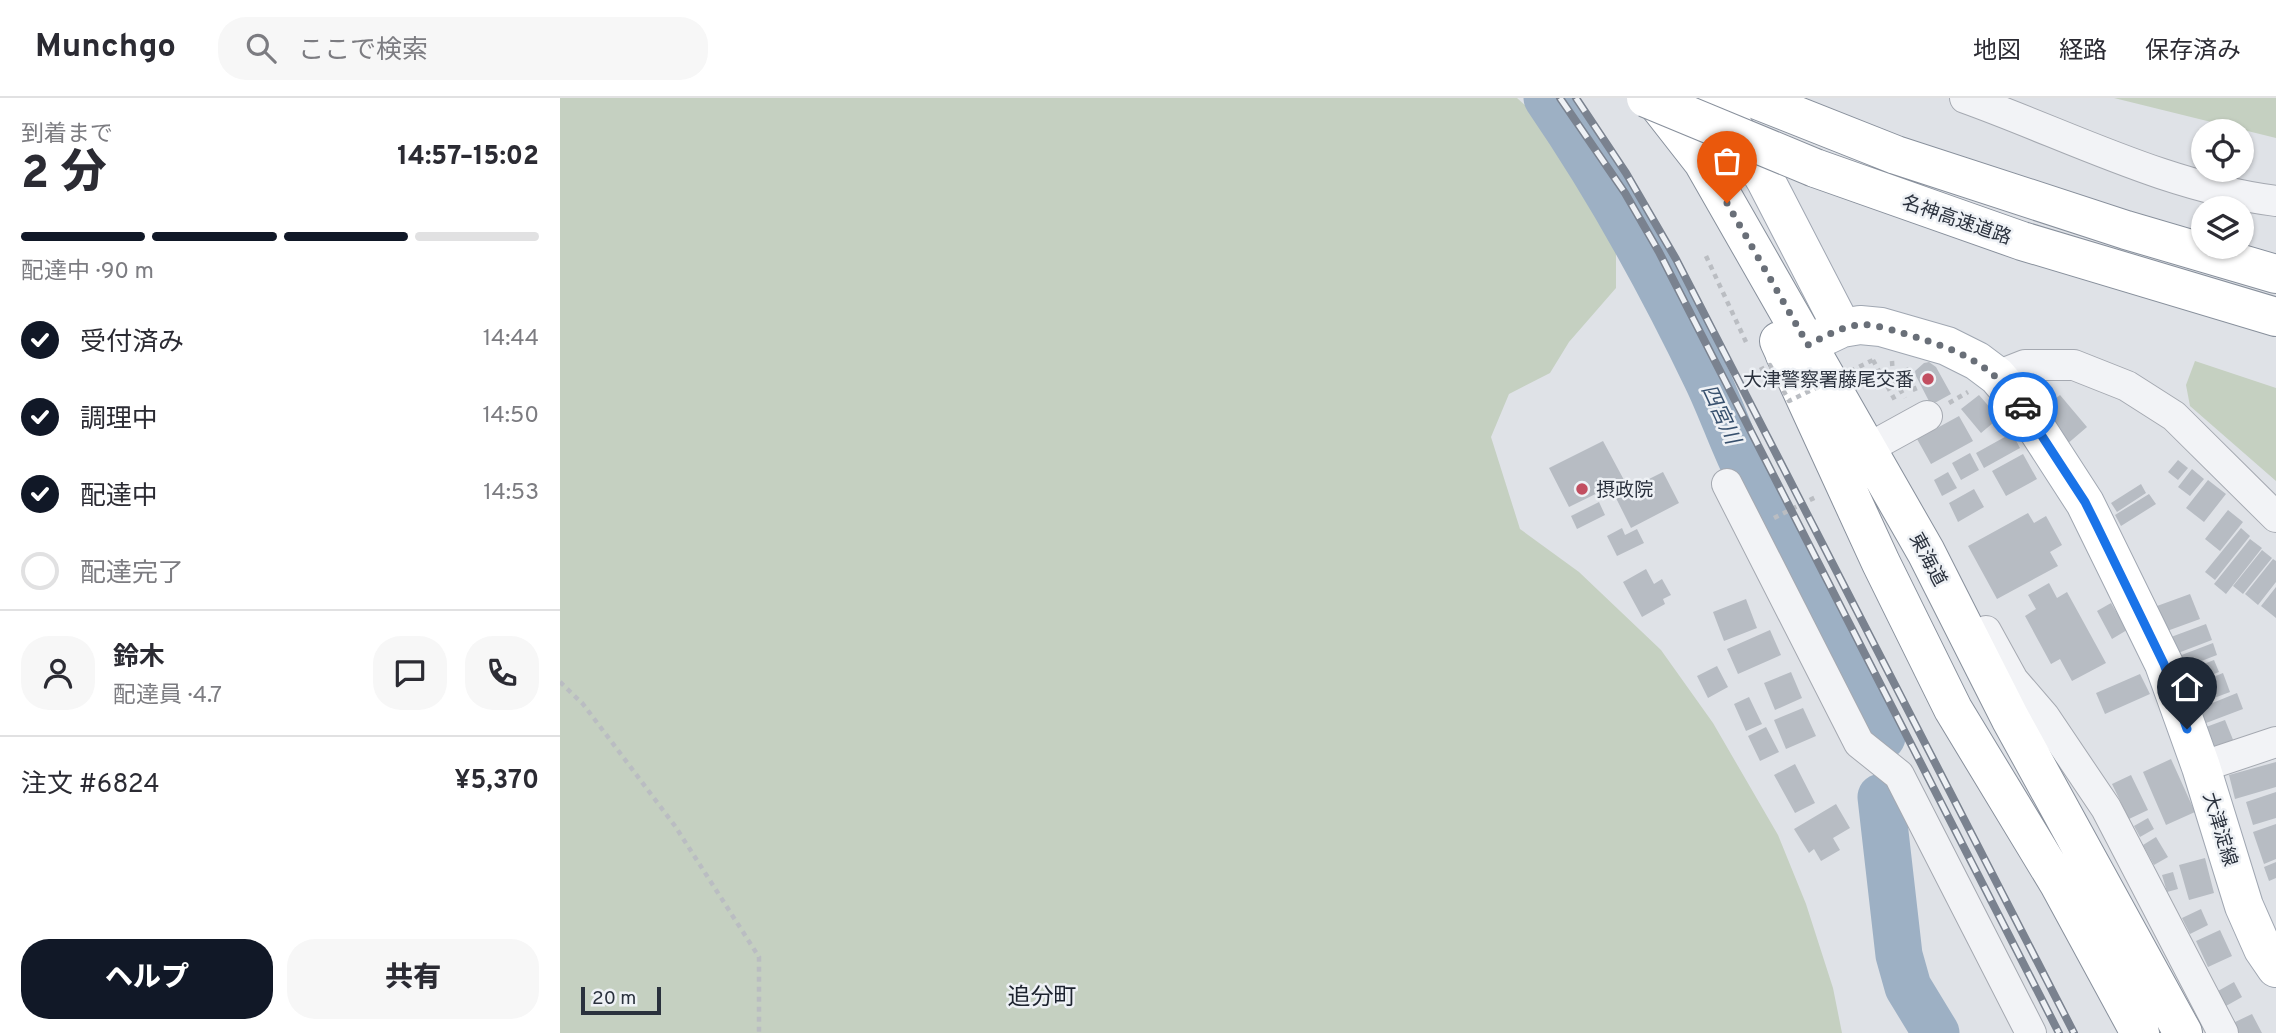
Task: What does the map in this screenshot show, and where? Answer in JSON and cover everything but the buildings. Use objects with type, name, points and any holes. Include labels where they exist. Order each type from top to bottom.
[{"type":"main road","name":"名神高速道路","points":[[1650,98],[1815,168],[2022,241],[2276,317]]},
{"type":"main road","name":"東海道","points":[[1650,98],[1703,162],[1785,357],[1901,605],[1954,709],[2059,884],[2140,1033]]},
{"type":"main road","points":[[1716,98],[1766,181],[1842,328]]},
{"type":"main road","points":[[1764,103],[1896,155],[2126,230],[2276,274]]},
{"type":"main road","points":[[1896,155],[2191,228]]},
{"type":"main road","points":[[2022,241],[2065,278],[2276,344]]},
{"type":"main road","points":[[2254,243],[2276,248]]},
{"type":"main road","name":"大津淀線","points":[[1785,357],[1842,328],[1860,324],[1881,327],[1947,346],[1977,361],[1997,376],[2021,404],[2085,502],[2164,664],[2201,766],[2244,906],[2263,949],[2276,968]]},
{"type":"main road","name":"東海道","points":[[1785,357],[1867,449],[1926,552],[2010,718],[2183,1033]]},
{"type":"main road","points":[[1901,605],[1902,562],[1911,552],[1926,552]]},
{"type":"street","points":[[1965,98],[2101,153],[2192,184],[2276,201]]},
{"type":"street","points":[[1997,376],[2025,365],[2074,365],[2127,386],[2174,416],[2276,517]]},
{"type":"street","points":[[1867,449],[1919,412]]},
{"type":"street","points":[[1727,484],[1859,743],[1899,775],[2032,1033]]},
{"type":"street","points":[[1896,499],[1934,538],[2013,680],[2044,716],[2106,808],[2223,1033]]},
{"type":"street","points":[[2201,766],[2276,742]]},
{"type":"path","points":[[1706,256],[1746,341]]},
{"type":"path","points":[[1895,355],[1890,363],[1893,376],[1919,412]]},
{"type":"path","points":[[1785,357],[1770,365],[1789,401],[1873,360],[1896,403]]},
{"type":"path","points":[[1776,517],[1844,482]]},
{"type":"path","points":[[560,682],[583,704],[675,826],[759,957],[759,1033]]},
{"type":"green space","points":[[560,98],[1517,98],[1549,126],[1585,174],[1616,239],[1616,288],[1569,342],[1550,373],[1509,394],[1491,437],[1520,529],[1579,572],[1661,650],[1713,723],[1778,835],[1806,904],[1833,988],[1842,1033],[560,1033]]},
{"type":"green space","points":[[2114,98],[2276,98],[2276,138],[2254,133],[2254,119],[2199,119]]},
{"type":"green space","points":[[2195,361],[2276,388],[2276,481],[2190,406],[2186,385]]},
{"type":"waterway","name":"四宮川","points":[[1547,98],[1612,200],[1671,306],[1712,390],[1745,467],[1882,737]]},
{"type":"waterway","name":"四宮川","points":[[1881,797],[1899,955],[1908,987],[1936,1033]]},
{"type":"railway","points":[[1560,98],[1625,193],[1659,252],[2059,1033]]},
{"type":"railway","points":[[1576,98],[1626,173],[1676,259],[2074,1033]]},
{"type":"way so far","points":[[1727,203],[1808,345],[1842,328],[1860,324],[1881,327],[1947,346],[1977,361],[1997,376],[2023,407]]},
{"type":"place","name":"大津警察署藤尾交番","points":[[1928,379]]},
{"type":"place","name":"摂政院","points":[[1582,489]]},
{"type":"district","name":"追分町","points":[[1042,996]]},
{"type":"route","points":[[2023,407],[2085,502],[2164,664],[2187,729]]}]
